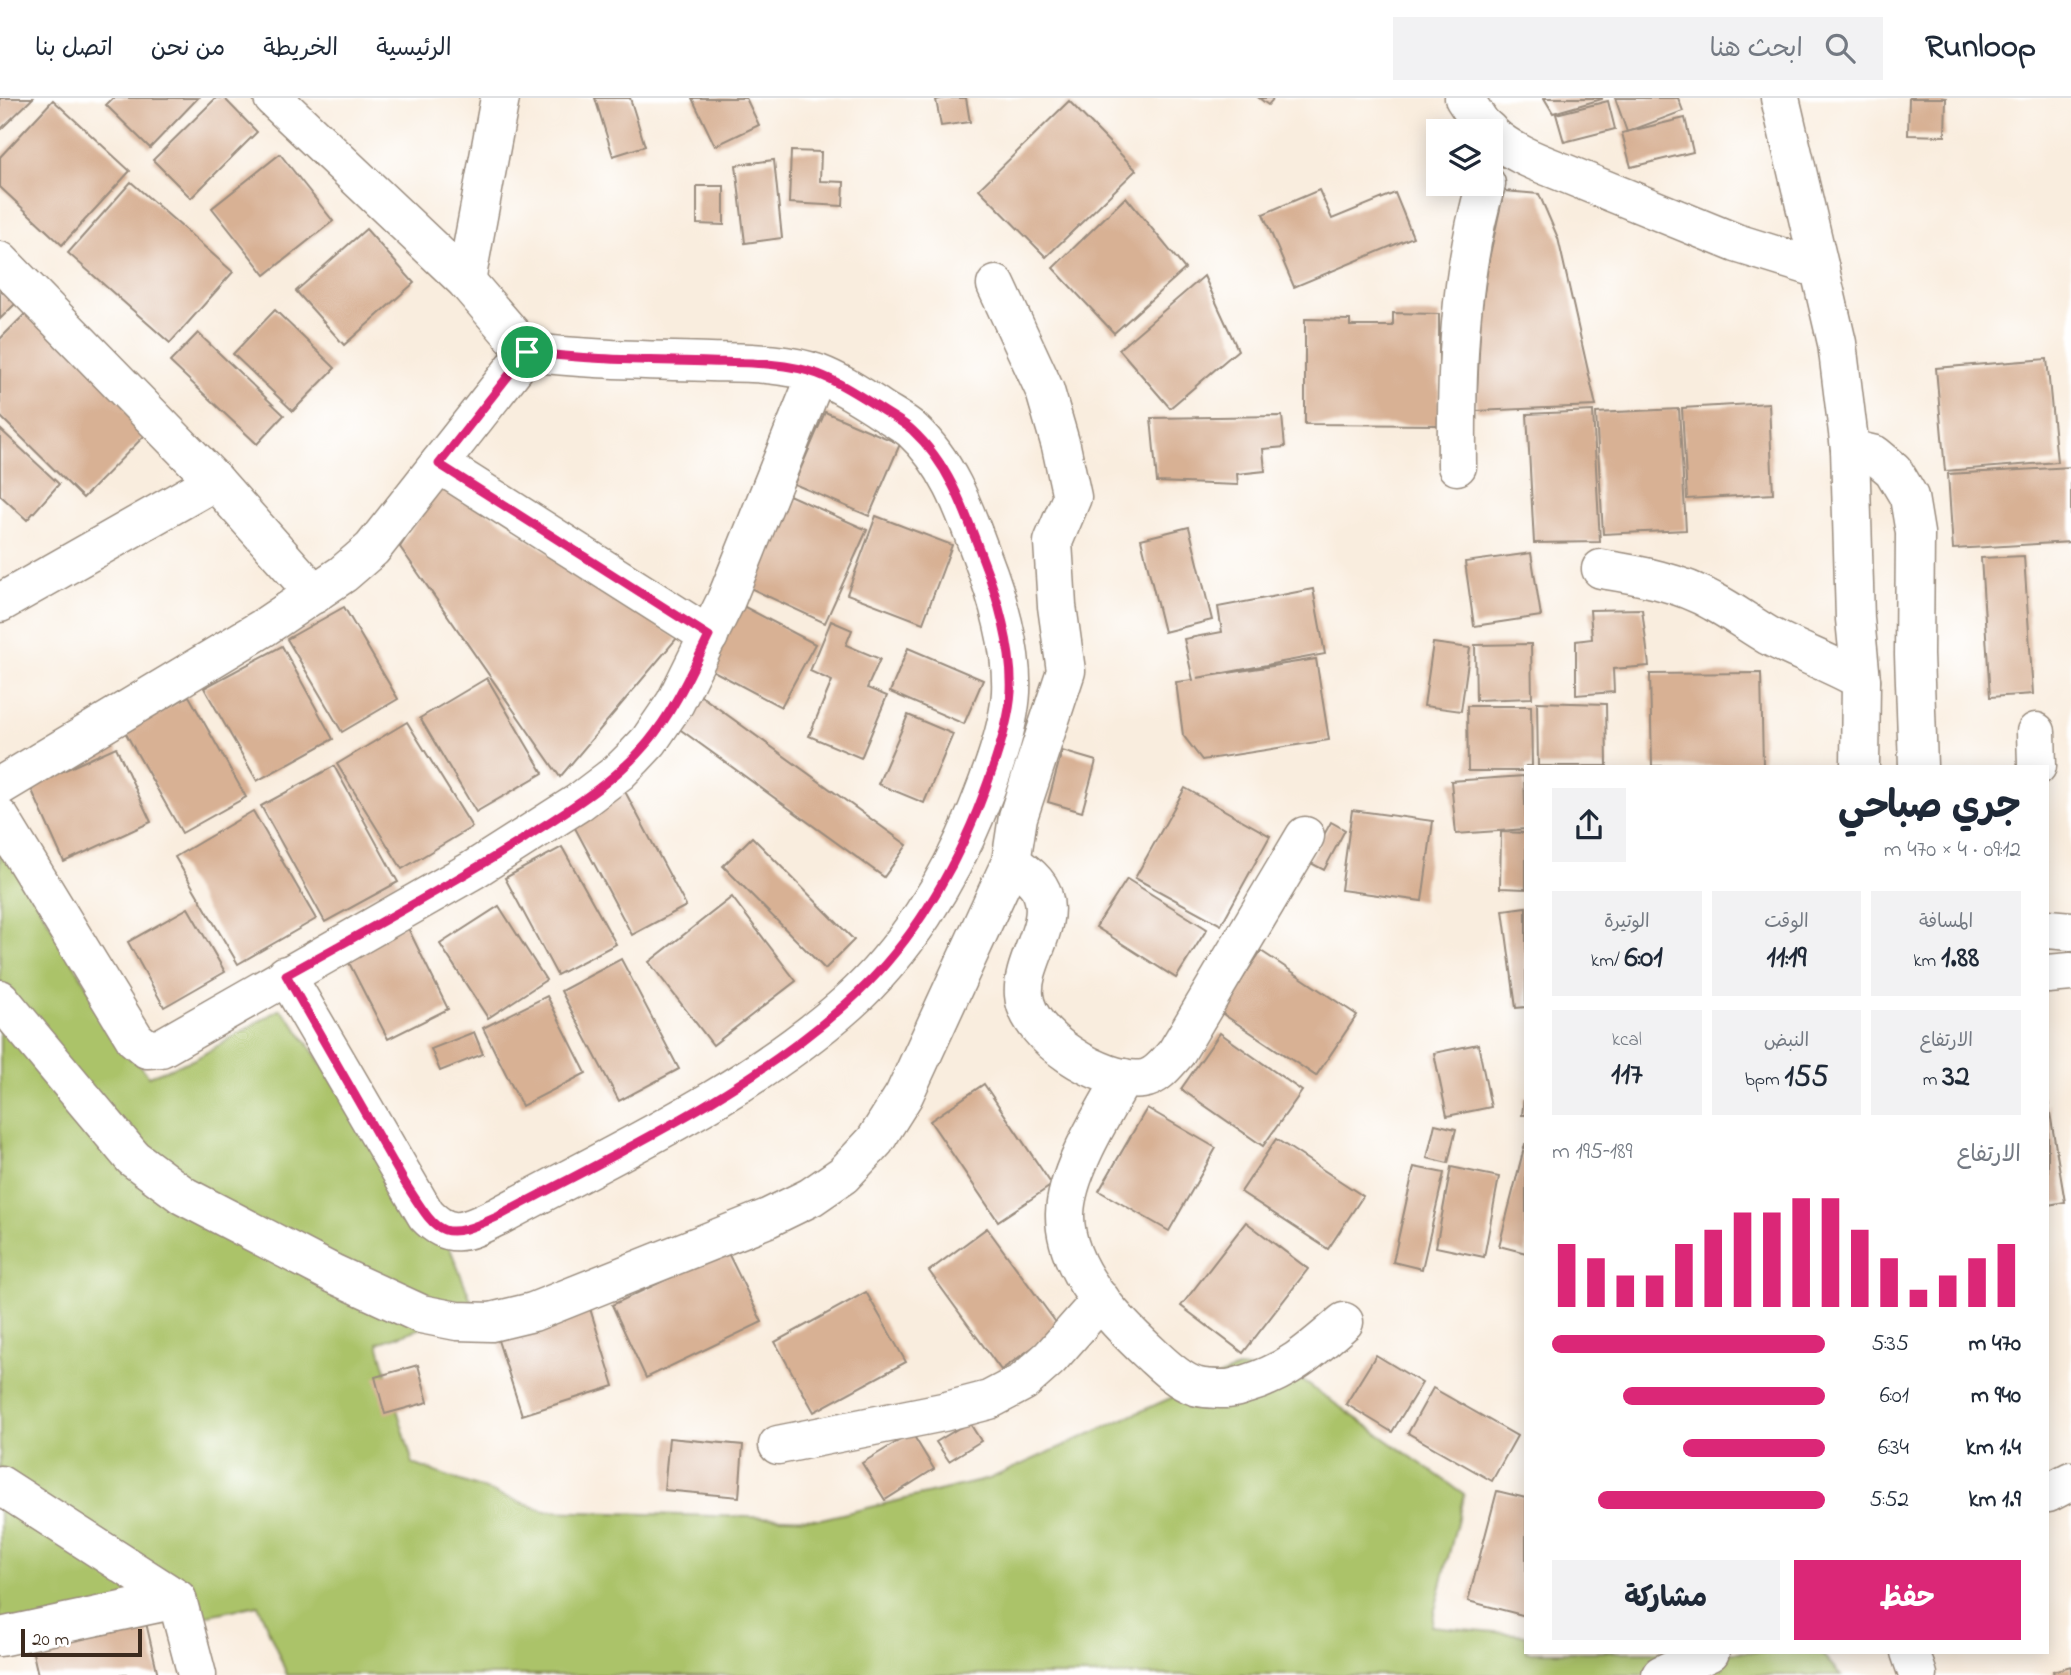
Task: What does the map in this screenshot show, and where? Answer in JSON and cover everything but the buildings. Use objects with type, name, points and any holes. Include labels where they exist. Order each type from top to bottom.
[{"type":"street","points":[[273,98],[466,281],[527,352],[567,358],[753,363],[817,374],[850,390],[911,429],[938,460],[959,496],[986,565],[1009,658],[1011,696],[988,782],[970,828],[945,879],[917,923],[850,1002],[792,1049],[735,1087],[499,1216],[457,1232],[445,1231],[426,1215],[286,975]]},
{"type":"street","points":[[466,281],[500,98]]},
{"type":"street","points":[[1464,98],[1478,119]]},
{"type":"street","points":[[1780,98],[1836,343],[1850,449],[1855,619],[1861,680],[1860,765]]},
{"type":"street","points":[[1503,148],[1736,243],[1820,269]]},
{"type":"street","points":[[1457,466],[1456,407],[1465,277],[1483,196]]},
{"type":"street","points":[[0,261],[215,481],[315,594]]},
{"type":"street","points":[[0,999],[133,1158],[184,1196],[334,1274],[421,1314],[457,1321],[491,1322],[533,1312],[768,1217],[811,1196],[843,1175],[875,1141],[904,1095],[1011,862],[1018,817],[1066,671],[1054,542],[1072,497],[1045,391],[996,285]]},
{"type":"street","points":[[0,786],[211,659],[343,574],[372,549],[527,352]]},
{"type":"street","points":[[0,818],[135,1039],[148,1049],[161,1048],[473,870],[578,803],[619,772],[649,741],[675,703],[709,636],[817,374]]},
{"type":"street","points":[[1850,449],[1875,456],[1893,470],[1909,497],[1915,533],[1914,655],[1918,765]]},
{"type":"street","points":[[439,464],[709,636]]},
{"type":"street","points":[[0,603],[215,481]]},
{"type":"street","points":[[1601,569],[1640,575],[1713,601],[1769,636],[1861,680]]},
{"type":"street","points":[[1011,862],[1038,885],[1044,898],[1045,911],[1025,982],[1024,996],[1028,1010],[1038,1026],[1066,1051],[1098,1070],[1123,1078],[1144,1079],[1159,1072],[1176,1053],[1305,836]]},
{"type":"street","points":[[2049,929],[2071,931]]},
{"type":"street","points":[[2049,974],[2071,972]]},
{"type":"street","points":[[1123,1078],[1087,1145],[1066,1197],[1065,1216],[1068,1239],[1084,1277],[1131,1336],[1169,1371],[1195,1387],[1228,1389],[1264,1379],[1295,1364],[1345,1321]]},
{"type":"street","points":[[778,1445],[943,1412],[989,1400],[1023,1382],[1050,1358],[1101,1300]]},
{"type":"street","points":[[2049,1492],[2071,1481]]},
{"type":"street","points":[[0,1485],[177,1599],[197,1675]]},
{"type":"street","points":[[0,1637],[177,1599]]},
{"type":"street","points":[[1661,1675],[1706,1654]]},
{"type":"street","points":[[1911,1654],[1918,1675]]},
{"type":"green space","points":[[0,840],[124,1048],[149,1076],[195,1059],[280,1009],[291,1020],[449,1246],[475,1310],[378,1343],[413,1464],[545,1511],[821,1519],[989,1479],[1238,1368],[1293,1374],[1464,1494],[1431,1626],[1524,1635],[1524,1654],[1822,1654],[1841,1675],[287,1675],[258,1605],[0,1658]]},
{"type":"route","points":[[527,352],[567,358],[753,363],[785,367],[817,374],[850,390],[911,429],[938,460],[959,496],[986,565],[1009,658],[1011,696],[993,771],[970,828],[945,879],[917,923],[850,1002],[792,1049],[735,1087],[499,1216],[470,1229],[445,1231],[426,1215],[405,1183],[286,975],[473,870],[578,803],[619,772],[649,741],[675,703],[709,636],[439,464],[527,352]]}]
